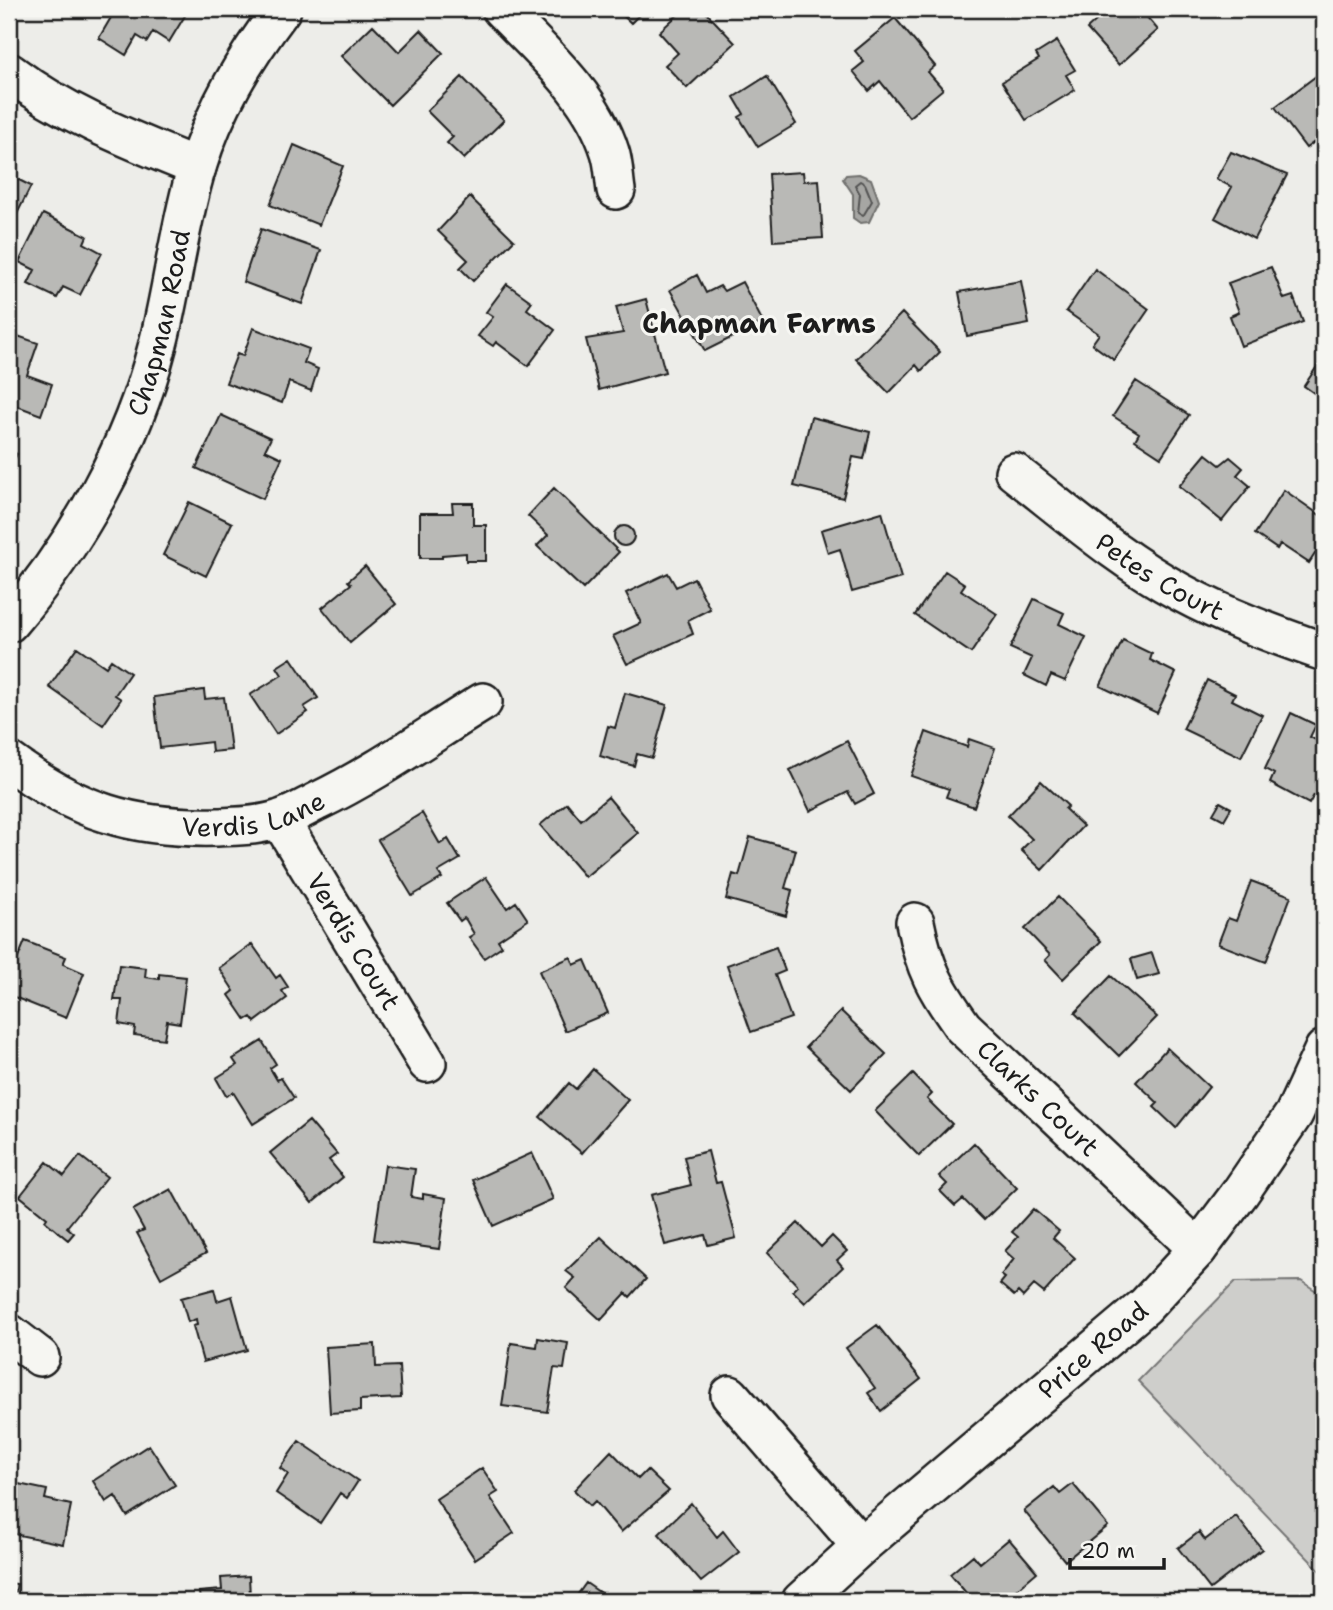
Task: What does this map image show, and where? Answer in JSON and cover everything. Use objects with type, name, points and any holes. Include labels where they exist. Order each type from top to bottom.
[{"type":"street","name":"Chapman Road","points":[[9,623],[43,583],[101,491],[136,410],[158,345],[197,167],[217,114],[245,58],[282,9]]},
{"type":"street","points":[[501,9],[565,77],[590,109],[610,152],[616,190]]},
{"type":"street","points":[[9,72],[48,101],[88,122],[197,167]]},
{"type":"street","name":"Petes Court","points":[[1014,472],[1122,555],[1178,592],[1238,620],[1324,652]]},
{"type":"street","name":"Verdis Lane","points":[[9,761],[36,781],[74,802],[126,821],[180,828],[235,827],[280,820],[341,790],[483,702]]},
{"type":"street","name":"Verdis Court","points":[[280,820],[427,1063]]},
{"type":"street","name":"Clarks Court","points":[[915,922],[923,962],[938,991],[963,1027],[1198,1250]]},
{"type":"street","name":"Price Road","points":[[801,1601],[1145,1306],[1198,1250],[1294,1114],[1324,1049]]},
{"type":"street","points":[[9,1333],[40,1357]]},
{"type":"street","points":[[730,1395],[862,1546]]},
{"type":"shaded area","points":[[1301,1281],[1324,1296],[1324,1575],[1138,1381],[1235,1282]]},
{"type":"water","points":[[859,174],[871,179],[879,201],[869,222],[860,223],[853,218],[853,194],[843,179],[846,175]]},
{"type":"building","points":[[116,9],[189,9],[169,42],[153,32],[147,42],[137,36],[126,55],[99,38]]},
{"type":"building","points":[[616,9],[645,9],[631,23]]},
{"type":"building","points":[[684,9],[703,9],[735,43],[687,88],[665,65],[678,53],[659,32]]},
{"type":"building","points":[[1109,9],[1140,9],[1158,30],[1119,65],[1087,29]]},
{"type":"building","points":[[895,18],[935,66],[928,72],[943,89],[909,117],[880,81],[869,91],[853,71],[864,62],[855,51]]},
{"type":"building","points":[[373,25],[399,52],[421,30],[443,53],[390,105],[341,56]]},
{"type":"building","points":[[1057,41],[1075,70],[1066,75],[1075,90],[1026,120],[1002,82],[1039,59],[1036,54]]},
{"type":"building","points":[[1324,70],[1324,135],[1306,148],[1275,107]]},
{"type":"building","points":[[767,76],[796,124],[758,147],[739,117],[744,114],[734,97]]},
{"type":"building","points":[[462,77],[504,120],[464,159],[447,143],[453,137],[427,111]]},
{"type":"building","points":[[294,145],[343,166],[319,225],[270,205]]},
{"type":"building","points":[[1231,152],[1287,175],[1254,239],[1215,218],[1232,187],[1216,179]]},
{"type":"building","points":[[803,172],[804,181],[819,180],[823,238],[773,241],[769,174]]},
{"type":"building","points":[[9,175],[31,186],[13,222],[9,220]]},
{"type":"building","points":[[470,197],[514,240],[473,281],[460,268],[468,260],[438,231]]},
{"type":"building","points":[[43,214],[87,236],[84,243],[102,253],[80,295],[63,287],[57,298],[28,284],[35,270],[19,262]]},
{"type":"building","points":[[261,229],[321,250],[302,304],[243,282]]},
{"type":"building","points":[[1271,267],[1284,299],[1293,296],[1303,322],[1241,346],[1230,316],[1239,312],[1228,283]]},
{"type":"building","points":[[1095,269],[1149,309],[1114,360],[1092,344],[1099,334],[1066,311]]},
{"type":"building","points":[[697,275],[706,293],[720,286],[724,291],[742,282],[763,322],[705,351],[670,290]]},
{"type":"building","points":[[1021,281],[1029,324],[967,336],[959,292]]},
{"type":"building","points":[[507,284],[532,302],[527,309],[555,330],[528,366],[496,342],[493,346],[478,336],[493,317],[486,312]]},
{"type":"building","points":[[646,299],[665,372],[599,390],[586,339],[623,333],[616,307]]},
{"type":"building","points":[[902,313],[940,352],[921,371],[916,365],[889,393],[856,359]]},
{"type":"building","points":[[253,328],[309,349],[304,363],[318,369],[311,391],[289,382],[282,403],[226,383],[237,354],[243,356]]},
{"type":"building","points":[[9,333],[38,343],[27,375],[52,384],[41,415],[9,403]]},
{"type":"building","points":[[1324,356],[1324,400],[1304,386]]},
{"type":"building","points":[[1136,381],[1189,415],[1161,457],[1135,440],[1139,433],[1113,416]]},
{"type":"building","points":[[221,415],[271,438],[265,450],[282,458],[263,499],[196,468]]},
{"type":"building","points":[[811,417],[870,432],[864,459],[853,457],[843,498],[794,486]]},
{"type":"building","points":[[9,449],[17,454],[9,469]]},
{"type":"building","points":[[1206,454],[1220,465],[1230,457],[1243,468],[1237,475],[1250,486],[1222,521],[1179,486]]},
{"type":"building","points":[[554,488],[619,552],[583,589],[537,546],[548,535],[528,516]]},
{"type":"building","points":[[1284,490],[1324,518],[1324,540],[1309,563],[1280,544],[1277,549],[1255,534]]},
{"type":"building","points":[[189,502],[232,523],[206,576],[163,555]]},
{"type":"building","points":[[452,503],[473,503],[473,525],[486,525],[486,561],[466,561],[466,553],[442,555],[442,558],[420,558],[420,513],[453,513]]},
{"type":"building","points":[[882,512],[901,578],[852,592],[840,549],[828,553],[821,530]]},
{"type":"building","points":[[624,526],[631,529],[634,536],[631,543],[624,546],[617,543],[614,536],[617,529]]},
{"type":"building","points":[[365,566],[396,604],[350,643],[322,608],[351,584],[348,581]]},
{"type":"building","points":[[945,571],[965,584],[961,590],[997,614],[971,653],[915,615]]},
{"type":"building","points":[[668,573],[676,587],[694,578],[710,609],[688,620],[693,634],[627,664],[613,636],[641,623],[626,593]]},
{"type":"building","points":[[1034,599],[1064,613],[1059,624],[1086,637],[1065,681],[1051,675],[1046,686],[1024,675],[1032,658],[1010,648]]},
{"type":"building","points":[[1123,640],[1152,654],[1150,660],[1176,673],[1157,713],[1100,686]]},
{"type":"building","points":[[77,647],[106,667],[111,660],[130,673],[115,695],[121,699],[103,725],[49,687]]},
{"type":"building","points":[[291,658],[318,698],[304,707],[308,712],[276,734],[250,695],[282,675],[277,667]]},
{"type":"building","points":[[1207,680],[1235,694],[1232,700],[1262,715],[1241,757],[1183,729]]},
{"type":"building","points":[[204,690],[205,699],[224,697],[231,750],[212,752],[211,742],[160,748],[154,697]]},
{"type":"building","points":[[625,693],[667,705],[652,758],[637,754],[634,766],[600,756],[608,726],[615,728]]},
{"type":"building","points":[[1291,713],[1316,725],[1310,737],[1324,744],[1324,799],[1314,795],[1309,804],[1270,783],[1274,774],[1265,769]]},
{"type":"building","points":[[926,732],[967,747],[969,739],[995,748],[974,807],[946,797],[949,789],[911,776]]},
{"type":"building","points":[[847,741],[874,794],[855,804],[848,792],[810,811],[790,770]]},
{"type":"building","points":[[1041,781],[1068,806],[1065,809],[1083,826],[1042,870],[1021,850],[1032,839],[1008,816]]},
{"type":"building","points":[[608,797],[638,833],[585,877],[540,825],[567,803],[581,820]]},
{"type":"building","points":[[1220,802],[1231,808],[1224,820],[1213,814]]},
{"type":"building","points":[[422,813],[440,844],[448,839],[460,859],[438,872],[442,878],[412,896],[378,840]]},
{"type":"building","points":[[750,837],[796,850],[785,888],[792,890],[786,916],[726,899],[733,874],[739,876]]},
{"type":"building","points":[[486,877],[507,908],[516,902],[528,920],[498,940],[502,946],[484,958],[469,937],[474,934],[466,920],[464,918],[460,921],[447,903]]},
{"type":"building","points":[[1251,881],[1291,896],[1266,962],[1218,944],[1228,918],[1236,921]]},
{"type":"building","points":[[1058,897],[1101,941],[1063,979],[1045,960],[1050,955],[1025,929]]},
{"type":"building","points":[[25,941],[66,957],[63,964],[84,973],[66,1018],[9,995],[9,980]]},
{"type":"building","points":[[252,944],[276,978],[280,975],[288,987],[282,991],[287,998],[255,1022],[251,1017],[246,1020],[229,995],[234,991],[219,968]]},
{"type":"building","points":[[776,947],[785,971],[775,975],[791,1018],[751,1032],[727,965]]},
{"type":"building","points":[[1152,953],[1159,974],[1137,980],[1131,959]]},
{"type":"building","points":[[571,957],[574,965],[585,960],[608,1013],[565,1031],[539,971]]},
{"type":"building","points":[[119,965],[146,968],[145,977],[159,979],[159,974],[186,977],[180,1023],[167,1021],[164,1039],[134,1035],[135,1027],[119,1024],[122,1000],[114,1000]]},
{"type":"building","points":[[1111,976],[1157,1017],[1119,1056],[1075,1013]]},
{"type":"building","points":[[841,1011],[886,1054],[851,1090],[806,1047]]},
{"type":"building","points":[[262,1041],[276,1064],[270,1068],[277,1080],[281,1078],[294,1098],[253,1124],[233,1092],[226,1096],[216,1078],[237,1065],[233,1059]]},
{"type":"building","points":[[1167,1048],[1209,1087],[1176,1128],[1154,1107],[1158,1103],[1136,1082]]},
{"type":"building","points":[[593,1069],[628,1100],[582,1153],[540,1117],[569,1083],[576,1089]]},
{"type":"building","points":[[913,1074],[932,1094],[927,1099],[952,1124],[919,1156],[875,1111]]},
{"type":"building","points":[[309,1121],[337,1154],[329,1160],[343,1177],[312,1203],[270,1153]]},
{"type":"building","points":[[974,1143],[1017,1188],[984,1220],[963,1199],[955,1206],[940,1191],[947,1184],[939,1176]]},
{"type":"building","points":[[708,1151],[716,1183],[721,1182],[736,1238],[708,1245],[705,1235],[665,1245],[651,1195],[691,1185],[684,1157]]},
{"type":"building","points":[[532,1153],[553,1199],[493,1226],[473,1180]]},
{"type":"building","points":[[80,1156],[107,1177],[67,1227],[74,1233],[68,1240],[20,1196],[47,1162],[64,1176]]},
{"type":"building","points":[[385,1165],[415,1169],[411,1197],[423,1199],[423,1194],[446,1198],[439,1249],[374,1240]]},
{"type":"building","points":[[171,1189],[206,1253],[161,1278],[137,1233],[144,1230],[133,1210]]},
{"type":"building","points":[[1033,1209],[1059,1231],[1053,1238],[1075,1258],[1044,1293],[1034,1285],[1023,1297],[1018,1292],[1014,1296],[1000,1284],[1005,1278],[1001,1275],[1014,1259],[1005,1251],[1018,1237],[1012,1232]]},
{"type":"building","points":[[798,1223],[821,1247],[832,1236],[847,1251],[837,1260],[843,1267],[805,1303],[793,1291],[798,1286],[767,1253]]},
{"type":"building","points":[[601,1237],[646,1279],[630,1297],[626,1293],[601,1320],[566,1288],[575,1278],[566,1271]]},
{"type":"building","points":[[214,1289],[217,1301],[232,1296],[247,1350],[203,1362],[193,1326],[197,1325],[196,1319],[188,1322],[181,1298]]},
{"type":"building","points":[[877,1325],[921,1379],[881,1411],[868,1393],[875,1388],[846,1348]]},
{"type":"building","points":[[538,1338],[568,1343],[564,1369],[554,1368],[547,1412],[502,1406],[511,1343],[537,1347]]},
{"type":"building","points":[[375,1344],[376,1367],[399,1366],[401,1398],[360,1400],[360,1411],[330,1413],[326,1347]]},
{"type":"building","points":[[299,1441],[358,1481],[347,1498],[340,1493],[320,1523],[276,1493],[288,1474],[280,1468]]},
{"type":"building","points":[[149,1445],[175,1485],[127,1516],[115,1496],[106,1502],[93,1481]]},
{"type":"building","points":[[611,1451],[638,1479],[647,1470],[669,1491],[621,1532],[595,1501],[590,1506],[574,1490]]},
{"type":"building","points":[[482,1468],[498,1492],[490,1497],[514,1533],[475,1559],[436,1499]]},
{"type":"building","points":[[9,1482],[47,1490],[45,1499],[71,1505],[63,1544],[9,1533]]},
{"type":"building","points":[[1073,1484],[1108,1526],[1065,1561],[1024,1511],[1054,1487],[1060,1494]]},
{"type":"building","points":[[691,1503],[717,1537],[723,1531],[739,1552],[701,1582],[659,1534]]},
{"type":"building","points":[[1236,1516],[1262,1549],[1210,1589],[1178,1548],[1199,1532],[1205,1540]]},
{"type":"building","points":[[1009,1539],[1037,1572],[1003,1601],[973,1601],[950,1574],[973,1555],[980,1563]]},
{"type":"building","points":[[249,1576],[250,1597],[264,1597],[264,1601],[200,1601],[199,1592],[222,1590],[221,1578]]},
{"type":"building","points":[[9,1583],[17,1584],[14,1601],[9,1601]]},
{"type":"building","points":[[586,1583],[612,1601],[573,1601]]},
{"type":"district","name":"Chapman Farms","points":[[759,323]]}]
